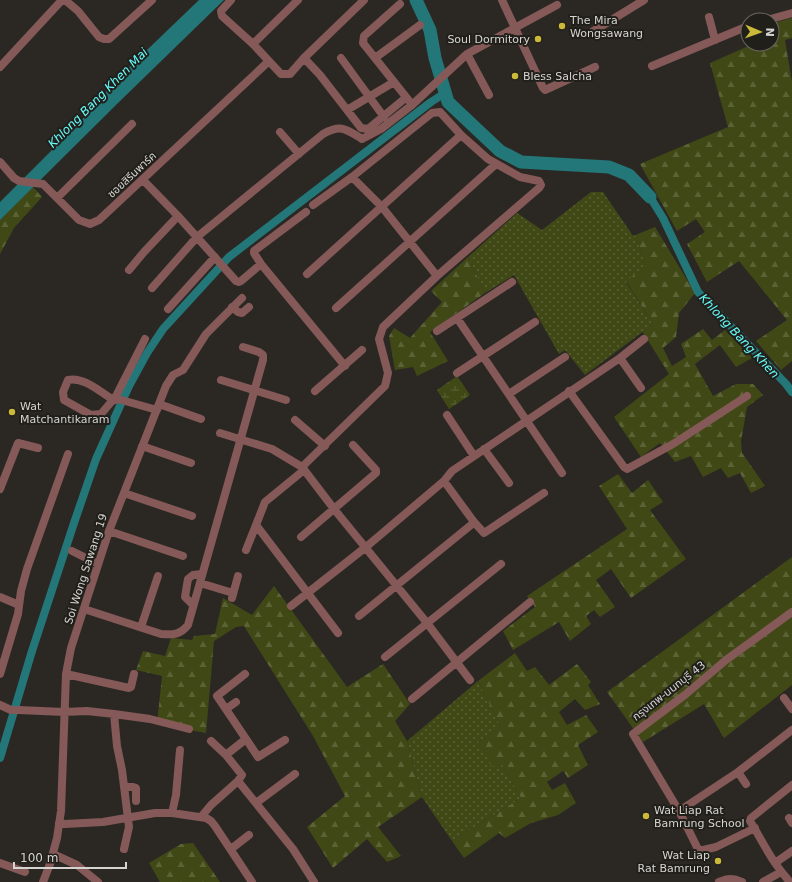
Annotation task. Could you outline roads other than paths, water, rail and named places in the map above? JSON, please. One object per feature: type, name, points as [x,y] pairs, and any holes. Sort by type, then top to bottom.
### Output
[{"type":"street","points":[[0,67],[62,0]]},
{"type":"street","points":[[65,0],[78,11],[99,37],[109,39],[152,0]]},
{"type":"street","points":[[231,0],[221,11],[222,16],[253,44],[281,74],[285,75],[290,74],[304,58],[364,0]]},
{"type":"street","points":[[253,44],[298,0]]},
{"type":"street","points":[[502,0],[545,90],[595,67]]},
{"type":"street","points":[[592,32],[644,0]]},
{"type":"street","points":[[400,4],[364,36],[363,42],[412,105]]},
{"type":"street","points":[[152,288],[197,237],[323,134],[334,128],[343,128],[353,132],[363,139],[381,129],[412,105],[467,54],[557,5]]},
{"type":"street","points":[[780,16],[792,13]]},
{"type":"street","points":[[709,17],[715,40]]},
{"type":"street","points":[[376,58],[420,25]]},
{"type":"street","points":[[652,66],[740,29]]},
{"type":"street","points":[[467,54],[489,95]]},
{"type":"street","points":[[304,58],[320,75],[363,129],[368,129],[403,100]]},
{"type":"street","points":[[341,58],[384,117]]},
{"type":"street","name":"ซอยสิรีนพาร์ค","points":[[0,162],[14,178],[19,181],[43,184],[80,220],[90,224],[99,220],[143,180],[269,61]]},
{"type":"street","points":[[347,110],[394,82]]},
{"type":"street","points":[[246,550],[265,502],[303,468],[385,386],[388,373],[378,339],[383,327],[437,276],[541,185],[539,181],[520,177],[488,159],[461,136],[440,112],[432,113],[352,177],[313,205]]},
{"type":"street","points":[[57,198],[132,124]]},
{"type":"street","points":[[280,132],[299,154]]},
{"type":"street","points":[[307,274],[461,136]]},
{"type":"street","points":[[336,308],[496,164]]},
{"type":"street","points":[[352,177],[382,206],[437,276]]},
{"type":"street","points":[[143,180],[178,216],[236,281],[239,282],[260,264]]},
{"type":"street","points":[[306,212],[254,251],[254,253],[260,264],[345,366]]},
{"type":"street","points":[[129,270],[178,216]]},
{"type":"street","points":[[168,309],[215,257]]},
{"type":"street","points":[[437,331],[512,282]]},
{"type":"street","name":"Soi Wong Sawang 19","points":[[44,882],[53,854],[61,811],[66,674],[71,648],[109,531],[166,386],[173,375],[183,370],[206,334],[242,298]]},
{"type":"street","points":[[232,307],[238,312],[242,313],[249,307]]},
{"type":"street","points":[[457,318],[562,473]]},
{"type":"street","points":[[457,373],[535,322]]},
{"type":"street","points":[[145,339],[114,400],[101,414],[91,415],[64,400],[63,392],[68,380],[74,379],[97,389],[114,400],[118,399],[158,407],[201,419]]},
{"type":"street","points":[[291,606],[366,547],[444,481],[452,471],[620,358],[644,339]]},
{"type":"street","points":[[84,609],[161,634],[174,635],[182,632],[188,625],[263,360],[263,355],[259,352],[243,347]]},
{"type":"street","points":[[315,391],[362,350]]},
{"type":"street","points":[[509,394],[565,356]]},
{"type":"street","points":[[620,358],[641,388]]},
{"type":"street","points":[[221,380],[286,400]]},
{"type":"street","points":[[569,391],[627,469],[673,444],[747,396]]},
{"type":"street","points":[[447,415],[474,456]]},
{"type":"street","points":[[295,420],[325,446]]},
{"type":"street","points":[[220,432],[272,449],[303,468],[334,509],[427,623],[470,680]]},
{"type":"street","points":[[0,489],[18,443],[38,448]]},
{"type":"street","points":[[301,537],[376,473],[376,470],[353,445]]},
{"type":"street","points":[[142,446],[191,463]]},
{"type":"street","points":[[484,450],[509,483]]},
{"type":"street","points":[[0,674],[13,632],[27,569],[68,454]]},
{"type":"street","points":[[444,481],[474,522],[484,533],[544,492]]},
{"type":"street","points":[[124,493],[192,516]]},
{"type":"street","points":[[256,525],[338,633]]},
{"type":"street","points":[[359,616],[471,525]]},
{"type":"street","points":[[109,531],[183,556]]},
{"type":"street","points":[[72,551],[98,564]]},
{"type":"street","points":[[385,657],[501,564]]},
{"type":"street","points":[[193,605],[185,597],[188,579],[193,575],[232,595],[238,576]]},
{"type":"street","points":[[140,627],[158,576]]},
{"type":"street","points":[[0,597],[19,605]]},
{"type":"street","points":[[412,699],[530,602]]},
{"type":"street","name":"กรุงเทพ-นนทบุรี 43","points":[[679,811],[633,734],[686,694],[726,660],[792,612]]},
{"type":"street","points":[[66,674],[129,688],[131,687],[134,674]]},
{"type":"street","points":[[245,674],[217,695],[258,757],[285,740]]},
{"type":"street","points":[[784,698],[792,709]]},
{"type":"street","points":[[226,709],[236,702]]},
{"type":"street","points":[[0,705],[15,710],[64,712],[87,711],[114,714],[150,719],[189,729]]},
{"type":"street","points":[[114,714],[117,746],[122,770],[129,827],[124,849]]},
{"type":"street","points":[[755,828],[716,847],[699,851],[679,811],[738,772],[792,730]]},
{"type":"street","points":[[226,755],[246,739]]},
{"type":"street","points":[[201,817],[238,781],[242,775],[226,755],[211,741]]},
{"type":"street","points":[[172,813],[176,795],[180,750]]},
{"type":"street","points":[[738,772],[746,784]]},
{"type":"street","points":[[256,803],[295,774]]},
{"type":"street","points":[[238,781],[293,848],[313,882]]},
{"type":"street","points":[[790,882],[775,863],[750,820],[792,786]]},
{"type":"street","points":[[124,787],[136,788],[136,801]]},
{"type":"street","points":[[59,824],[103,822],[155,813],[172,813],[201,817],[211,821],[252,882]]},
{"type":"street","points":[[231,849],[250,835]]},
{"type":"street","points":[[775,863],[792,851]]},
{"type":"street","points":[[53,854],[77,865],[96,881]]},
{"type":"street","points":[[0,863],[25,872]]},
{"type":"street","points":[[763,882],[781,872]]},
{"type":"street","points":[[719,882],[731,878],[742,882]]},
{"type":"water","name":"Khlong Bang Khen Mai","points":[[199,0],[224,0],[0,220],[0,202],[77,125],[122,74]]},
{"type":"waterway","name":"Khlong Bang Khen","points":[[416,0],[430,30],[435,58],[448,102],[500,151],[521,162],[609,167],[629,175],[650,197]]},
{"type":"waterway","points":[[0,758],[32,651],[96,459],[129,386],[147,353],[163,329],[229,257],[431,102],[445,93]]},
{"type":"waterway","name":"Khlong Bang Khen","points":[[650,197],[663,218],[698,292],[792,392]]},
{"type":"place","name":"The Mira Wongsawang","points":[[562,26]]},
{"type":"place","name":"Soul Dormitory","points":[[538,39]]},
{"type":"place","name":"Bless Salcha","points":[[515,76]]},
{"type":"place","name":"Wat Matchantikaram","points":[[12,412]]},
{"type":"place","name":"Wat Liap Rat Bamrung School","points":[[646,816]]},
{"type":"place","name":"Wat Liap Rat Bamrung","points":[[718,861]]}]
